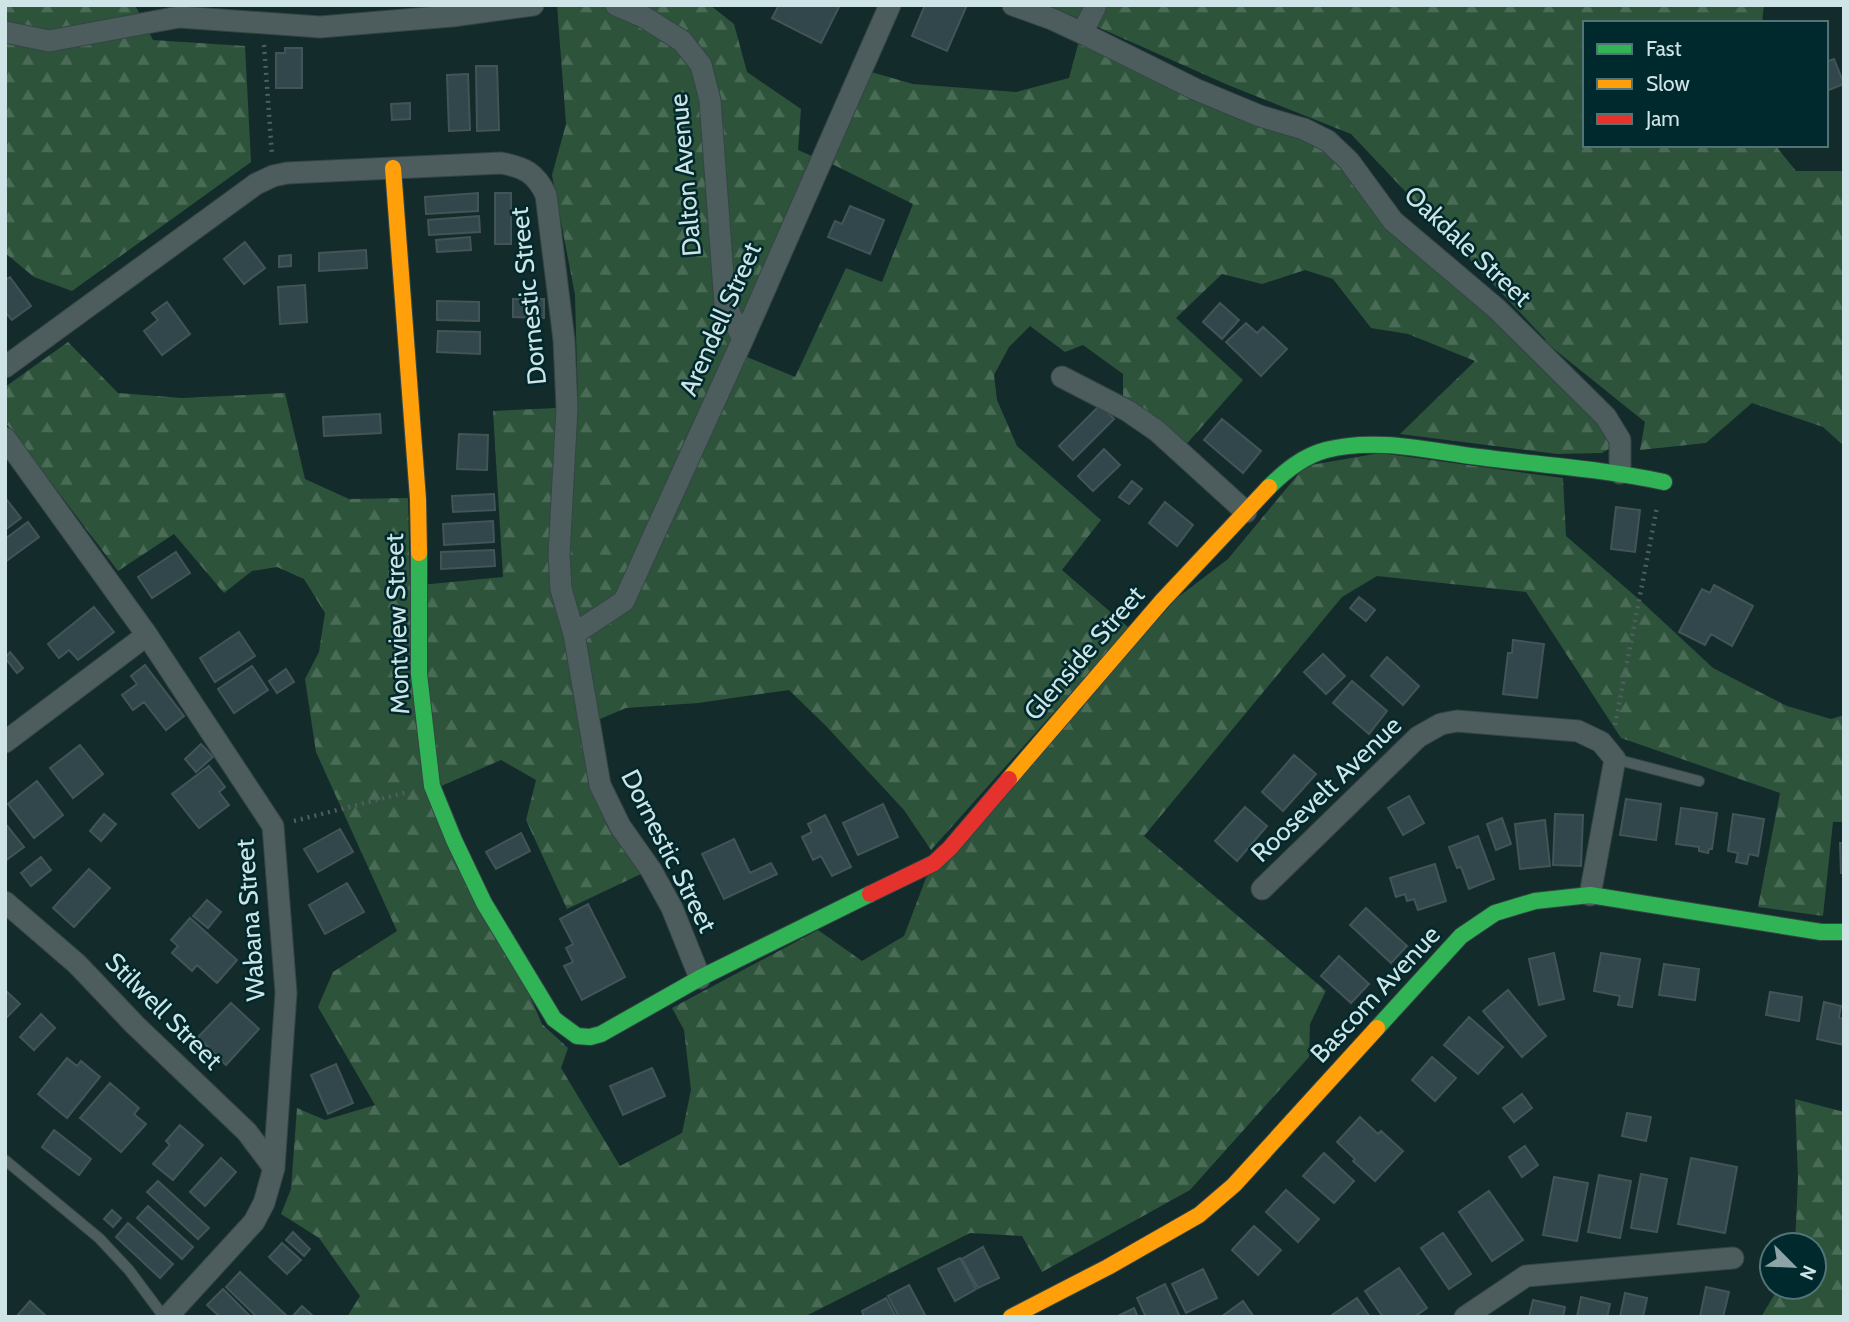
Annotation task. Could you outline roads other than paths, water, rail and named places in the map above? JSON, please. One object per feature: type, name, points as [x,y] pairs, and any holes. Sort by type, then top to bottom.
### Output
[{"type":"street","points":[[5,32],[49,41],[179,17],[320,27],[452,16],[533,5]]},
{"type":"street","name":"Dalton Avenue","points":[[616,5],[644,17],[682,41],[701,65],[710,100],[725,304],[744,339]]},
{"type":"street","name":"Arendell Street","points":[[574,634],[624,601],[744,339],[890,5]]},
{"type":"street","name":"Oakdale Street","points":[[1013,5],[1052,19],[1195,89],[1260,116],[1304,129],[1328,141],[1349,161],[1393,221],[1497,309],[1606,416],[1620,440],[1620,473]]},
{"type":"street","points":[[1082,33],[1095,8]]},
{"type":"street","name":"Dornestic Street","points":[[5,368],[256,184],[273,176],[510,164],[531,172],[540,181],[546,195],[564,340],[566,394],[559,555],[561,589],[574,634],[600,785],[620,826],[651,870],[671,908],[700,978]]},
{"type":"street","name":"Montview Street","points":[[393,168],[418,499],[419,674],[432,786],[454,841],[484,903],[545,1007],[565,1029],[577,1036]]},
{"type":"street","points":[[1062,377],[1128,411],[1157,431],[1246,512]]},
{"type":"street","name":"Wabana Street","points":[[5,438],[147,635],[273,827],[286,993],[274,1168],[264,1203],[254,1222],[166,1317]]},
{"type":"street","name":"Glenside Street","points":[[577,1036],[601,1034],[700,978],[934,863],[950,848],[1162,601],[1280,476],[1313,453],[1364,446],[1411,449],[1620,473],[1662,482]]},
{"type":"street","points":[[5,742],[147,635]]},
{"type":"street","name":"Roosevelt Avenue","points":[[1262,889],[1418,737],[1441,724],[1472,721],[1578,731],[1601,742],[1615,759]]},
{"type":"street","points":[[1590,895],[1615,759]]},
{"type":"street","name":"Bascom Avenue","points":[[1012,1317],[1199,1215],[1234,1185],[1461,936],[1495,913],[1535,901],[1590,895],[1821,932],[1844,932]]},
{"type":"street","name":"Stilwell Street","points":[[5,902],[77,964],[135,1025],[247,1132],[274,1168]]},
{"type":"street","points":[[1465,1317],[1526,1276],[1733,1258]]},
{"type":"lane","points":[[1615,759],[1699,781]]},
{"type":"lane","points":[[5,1160],[99,1238],[129,1270],[166,1317]]}]
